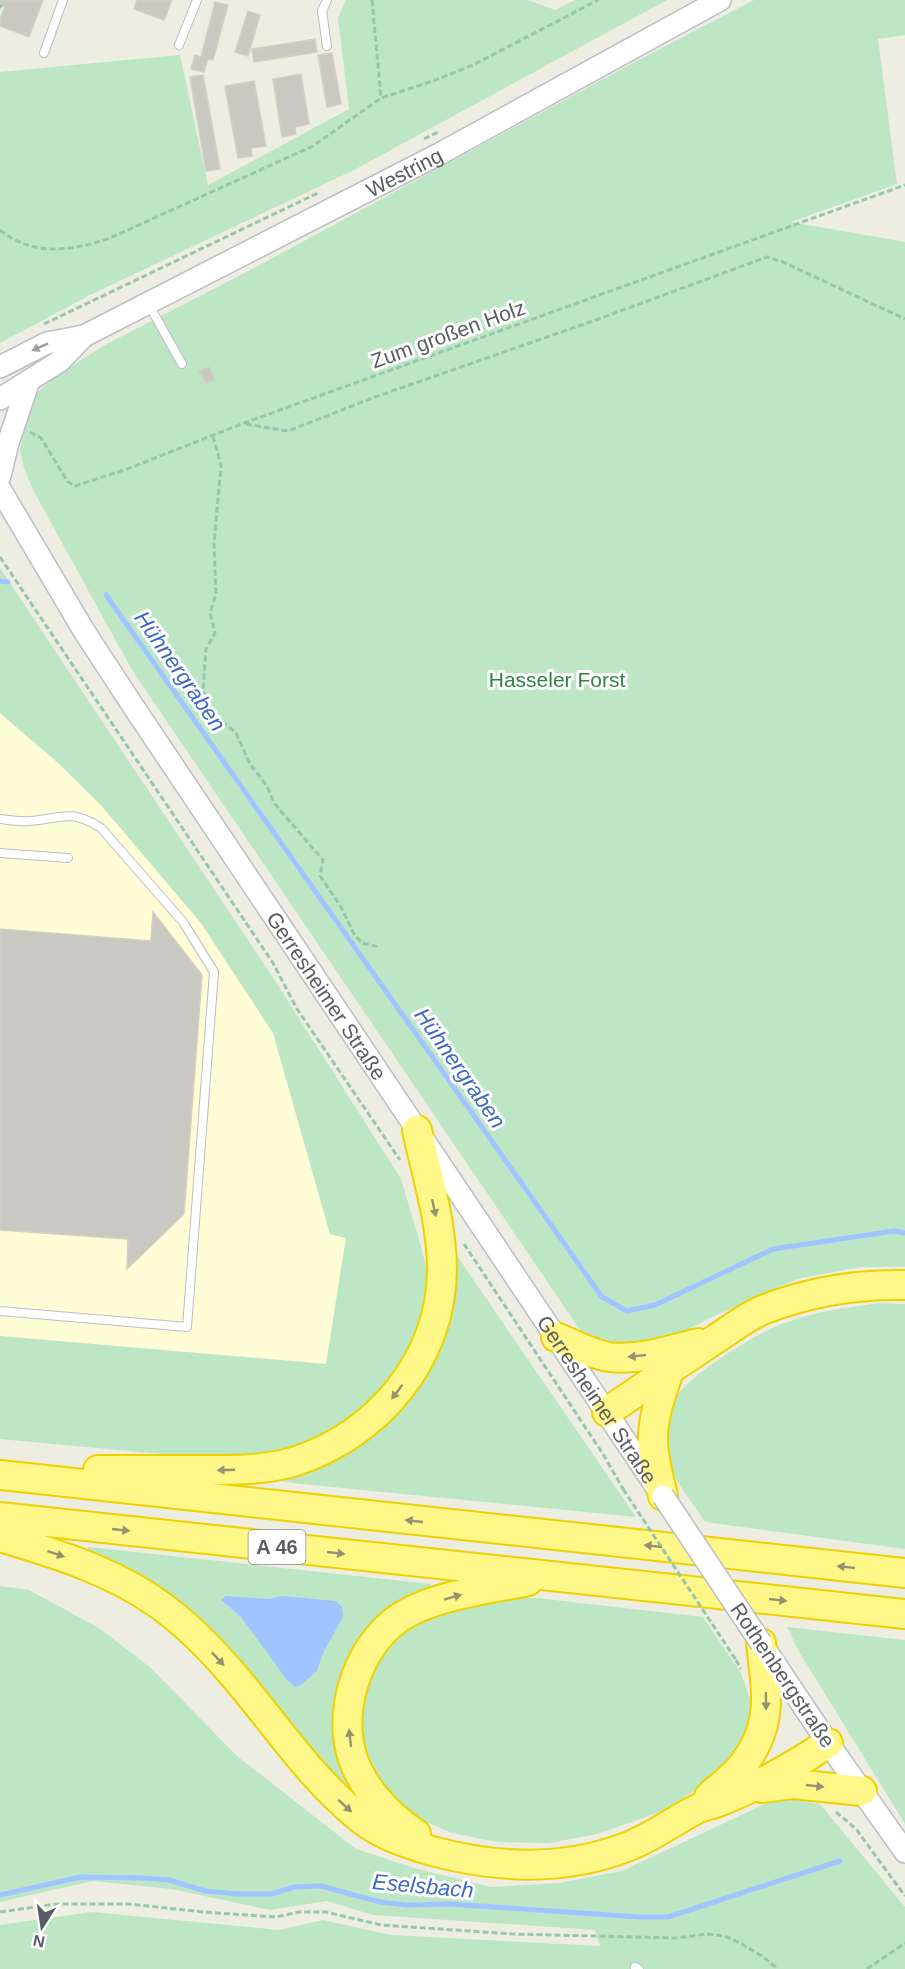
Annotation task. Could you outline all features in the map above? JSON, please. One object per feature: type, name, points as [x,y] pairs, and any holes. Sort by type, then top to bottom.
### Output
[{"type":"highway","points":[[0,1470],[258,1468],[293,1462],[346,1438],[369,1422],[392,1400],[411,1374],[425,1347],[435,1318],[440,1293],[440,1238],[417,1130]]},
{"type":"highway","points":[[607,1412],[763,1310],[806,1296],[842,1290],[905,1285]]},
{"type":"highway","points":[[556,1337],[609,1357],[626,1358],[645,1356],[714,1340]]},
{"type":"highway","points":[[663,1496],[652,1437],[654,1420],[669,1371]]},
{"type":"highway","name":"A 46","points":[[0,1475],[905,1573]]},
{"type":"highway","name":"A 46","points":[[0,1517],[905,1614]]},
{"type":"highway","points":[[0,1537],[97,1570],[157,1603],[199,1639],[234,1677],[303,1763],[363,1821],[392,1838],[452,1856],[486,1863],[524,1865],[574,1862],[625,1848],[699,1808],[719,1802],[790,1768],[828,1743]]},
{"type":"highway","points":[[452,1856],[389,1815],[368,1786],[353,1759],[349,1733],[349,1709],[354,1680],[368,1651],[383,1633],[416,1609],[457,1596],[553,1576]]},
{"type":"highway","points":[[699,1808],[713,1792],[742,1767],[761,1734],[767,1703],[761,1643]]},
{"type":"highway","points":[[737,1794],[777,1785],[793,1784],[862,1791]]},
{"type":"main road","name":"Westring","points":[[0,367],[46,343],[84,336],[441,153],[720,0]]},
{"type":"main road","name":"Westring","points":[[0,399],[60,361],[84,336]]},
{"type":"main road","points":[[0,476],[8,443],[29,381]]},
{"type":"main road","name":"Gerresheimer Straße","points":[[0,489],[84,632],[663,1496]]},
{"type":"main road","name":"Rothenbergstraße","points":[[663,1496],[828,1743],[905,1852]]},
{"type":"lane","points":[[44,53],[63,0]]},
{"type":"lane","points":[[179,45],[197,0]]},
{"type":"lane","points":[[327,0],[322,11],[327,46]]},
{"type":"lane","points":[[148,303],[182,364]]},
{"type":"lane","points":[[0,819],[28,821],[67,815],[86,818],[101,828],[183,922],[214,972],[188,1327],[0,1311]]},
{"type":"lane","points":[[0,853],[68,858]]},
{"type":"path","points":[[372,0],[381,98]]},
{"type":"path","points":[[0,230],[10,238],[34,248],[86,246],[110,238],[313,146],[381,98],[473,65],[598,0]]},
{"type":"path","points":[[414,144],[446,127]]},
{"type":"path","name":"Zum großen Holz","points":[[25,429],[41,438],[68,482],[75,486],[905,185]]},
{"type":"path","points":[[38,327],[330,188]]},
{"type":"path","points":[[244,423],[288,431],[375,397],[582,325],[767,257],[783,262],[905,319]]},
{"type":"path","points":[[213,436],[221,465],[214,544],[216,595],[210,613],[215,633],[206,649],[202,691],[214,714],[236,734],[250,764],[267,786],[274,803],[322,860],[320,876],[341,907],[354,934],[362,943],[379,946]]},
{"type":"path","points":[[0,557],[273,963],[308,1026],[402,1163]]},
{"type":"path","name":"Rothenbergstraße","points":[[440,1238],[462,1241],[736,1660]]},
{"type":"path","points":[[0,1912],[56,1904],[129,1904],[276,1917],[299,1912],[326,1912],[381,1925],[513,1934],[675,1938],[707,1934],[725,1936],[740,1943],[778,1969]]},
{"type":"path","points":[[867,1969],[905,1943]]},
{"type":"shaded area","points":[[0,713],[57,762],[100,804],[201,923],[273,1033],[330,1234],[346,1238],[326,1364],[0,1336]]},
{"type":"green space","points":[[346,0],[528,0],[555,10],[575,0],[667,0],[354,170],[90,295],[0,343],[0,72],[180,55],[208,185],[349,109],[338,18]]},
{"type":"green space","name":"Hasseler Forst","points":[[754,0],[905,0],[905,35],[878,39],[897,184],[791,222],[905,242],[905,1267],[860,1267],[797,1279],[641,1350],[592,1341],[580,1330],[132,670],[33,490],[20,450],[28,407],[39,391],[61,373],[103,346],[256,267]]},
{"type":"green space","points":[[0,568],[274,979],[401,1179],[430,1285],[417,1335],[396,1376],[369,1407],[331,1436],[279,1454],[215,1459],[0,1439],[0,1336],[326,1364],[346,1238],[330,1234],[273,1033],[201,923],[100,804],[57,762],[0,713]]},
{"type":"green space","points":[[453,1250],[636,1517],[242,1476],[389,1418]]},
{"type":"green space","points":[[880,1303],[905,1304],[905,1549],[705,1522],[678,1481],[667,1454],[666,1425],[676,1397],[712,1364],[746,1342],[777,1326],[824,1312]]},
{"type":"green space","points":[[88,1547],[431,1584],[431,1593],[350,1671],[369,1816],[251,1687],[86,1556]]},
{"type":"green space","points":[[0,1586],[29,1590],[99,1628],[151,1668],[237,1756],[356,1849],[414,1868],[491,1887],[559,1883],[622,1871],[780,1797],[820,1804],[905,1907],[905,1969],[0,1969],[0,1925],[92,1912],[279,1930],[323,1920],[391,1935],[600,1946],[595,1930],[373,1915],[327,1901],[270,1910],[171,1889],[93,1881],[0,1902]]},
{"type":"green space","points":[[498,1597],[537,1598],[703,1617],[741,1673],[751,1701],[752,1722],[735,1759],[700,1787],[660,1812],[597,1834],[549,1843],[498,1842],[452,1833],[417,1818],[393,1802],[373,1774],[362,1744],[360,1708],[368,1673],[402,1630],[427,1615]]},
{"type":"green space","points":[[787,1627],[905,1640],[905,1824],[798,1650]]},
{"type":"water","points":[[226,1596],[270,1599],[282,1596],[336,1601],[342,1607],[343,1617],[323,1653],[317,1671],[295,1687],[287,1680],[241,1617],[221,1600]]},
{"type":"building","points":[[0,0],[43,0],[29,37],[0,26],[0,18],[5,7],[0,5]]},
{"type":"building","points":[[137,0],[172,0],[164,20],[134,9]]},
{"type":"building","points":[[215,2],[228,5],[213,60],[208,59],[204,72],[191,69],[195,55],[201,57]]},
{"type":"building","points":[[248,11],[260,15],[248,56],[235,52]]},
{"type":"building","points":[[315,39],[317,52],[254,62],[252,49]]},
{"type":"building","points":[[332,53],[341,104],[327,107],[318,55]]},
{"type":"building","points":[[301,74],[309,124],[295,127],[296,134],[282,137],[273,79]]},
{"type":"building","points":[[203,75],[220,169],[206,171],[190,77]]},
{"type":"building","points":[[254,81],[266,146],[251,148],[252,156],[238,158],[225,86]]},
{"type":"building","points":[[209,367],[215,379],[206,383],[199,371]]},
{"type":"building","points":[[153,912],[202,975],[184,1214],[127,1269],[128,1239],[0,1230],[0,929],[151,941]]},
{"type":"waterway","name":"Hühnergraben","points":[[0,581],[8,582]]},
{"type":"waterway","name":"Hühnergraben","points":[[106,595],[602,1297],[627,1311],[655,1305],[773,1249],[894,1231],[905,1233]]},
{"type":"waterway","name":"Eselsbach","points":[[0,1895],[81,1877],[143,1878],[169,1880],[205,1891],[237,1894],[272,1894],[294,1887],[321,1886],[380,1902],[407,1905],[450,1904],[668,1917],[840,1861]]}]
